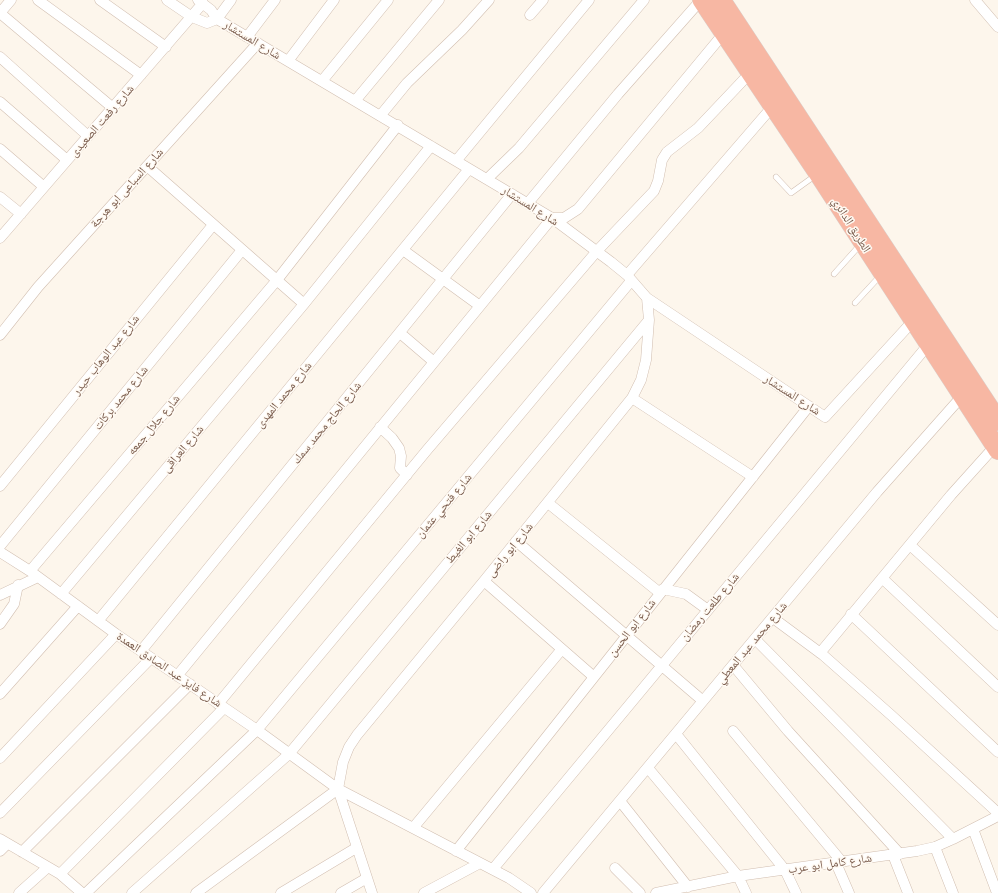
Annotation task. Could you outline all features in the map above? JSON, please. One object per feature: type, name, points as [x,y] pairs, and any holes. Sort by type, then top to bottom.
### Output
[{"type":"highway","name":"الطريق الدائري","points":[[702,0],[773,106],[824,169],[862,243],[997,448]]},
{"type":"highway","name":"الطريق الدائري","points":[[721,0],[824,169],[998,421]]},
{"type":"street","points":[[11,0],[0,13],[113,108]]},
{"type":"street","points":[[38,0],[141,76]]},
{"type":"street","points":[[100,0],[166,46]]},
{"type":"street","points":[[167,0],[192,17],[207,23],[217,19],[231,0]]},
{"type":"street","points":[[247,37],[276,0]]},
{"type":"street","points":[[288,61],[334,0]]},
{"type":"street","points":[[322,81],[388,0]]},
{"type":"street","points":[[355,101],[439,0]]},
{"type":"street","points":[[380,116],[407,83],[462,30],[489,0]]},
{"type":"street","points":[[530,15],[543,0]]},
{"type":"street","points":[[456,161],[589,0]]},
{"type":"street","points":[[487,179],[519,148],[644,0]]},
{"type":"street","points":[[528,203],[618,94],[702,0]]},
{"type":"street","points":[[975,0],[998,27]]},
{"type":"street","points":[[200,1],[211,10],[217,19]]},
{"type":"street","name":"شارع رفعت الصعيدى","points":[[0,238],[192,17],[200,1]]},
{"type":"street","name":"شارع المستشار","points":[[217,19],[380,116],[398,125],[552,218],[629,278],[647,298],[825,417],[913,321]]},
{"type":"street","points":[[177,676],[552,218],[564,218],[578,209],[724,33]]},
{"type":"street","name":"شارع السباعى ابو هرجة","points":[[0,335],[38,287],[258,43]]},
{"type":"street","points":[[0,57],[88,136]]},
{"type":"street","points":[[60,874],[221,706],[407,475],[597,252],[654,191],[658,181],[662,160],[668,152],[704,122],[751,72]]},
{"type":"street","points":[[0,102],[67,160]]},
{"type":"street","name":"شارع فتحي عثمان","points":[[86,893],[257,730],[629,278],[773,106]]},
{"type":"street","name":"شارع جلال جمعه","points":[[34,574],[277,280],[398,125]]},
{"type":"street","name":"شارع العراقى","points":[[61,594],[304,304],[431,146]]},
{"type":"street","points":[[0,149],[44,187]]},
{"type":"street","points":[[147,166],[304,304]]},
{"type":"street","name":"شارع محمد المهدى","points":[[98,621],[470,169]]},
{"type":"street","name":"شارع الحاج محمد سمك","points":[[141,651],[444,280],[512,194]]},
{"type":"street","points":[[0,197],[21,214]]},
{"type":"street","name":"شارع عبد الوهاب حيدر","points":[[0,486],[213,225]]},
{"type":"street","name":"شارع محمد بركات","points":[[0,546],[242,250]]},
{"type":"street","points":[[404,250],[480,306]]},
{"type":"street","name":"شارع ابو راضى","points":[[338,789],[343,762],[357,735],[548,503],[632,398],[644,370],[649,320],[647,298]]},
{"type":"street","name":"شارع ابو الغيط","points":[[132,893],[289,754],[649,320]]},
{"type":"street","points":[[400,333],[434,362]]},
{"type":"street","name":"شارع طلعت رمضان","points":[[493,869],[928,345]]},
{"type":"street","name":"شارع محمد عبد المعطي","points":[[543,893],[877,492],[962,395]]},
{"type":"street","points":[[632,398],[753,477]]},
{"type":"street","name":"شارع ابو الحسن","points":[[456,851],[809,406]]},
{"type":"street","points":[[380,428],[392,438],[399,448],[401,456],[400,468],[407,475]]},
{"type":"street","points":[[820,653],[951,495],[997,448]]},
{"type":"street","points":[[548,503],[662,591],[686,594],[708,610]]},
{"type":"street","points":[[516,542],[703,701]]},
{"type":"street","points":[[910,545],[998,625]]},
{"type":"street","name":"شارع فايز عبد الصادق العمدة","points":[[0,552],[34,574],[116,634],[257,730],[338,789],[493,869],[531,893]]},
{"type":"street","points":[[0,595],[18,586],[34,574]]},
{"type":"street","points":[[882,578],[998,687]]},
{"type":"street","points":[[484,581],[594,677]]},
{"type":"street","points":[[0,624],[14,604],[18,586]]},
{"type":"street","points":[[0,694],[78,606]]},
{"type":"street","points":[[851,614],[998,752]]},
{"type":"street","points":[[773,618],[820,653],[891,715],[998,813]]},
{"type":"street","points":[[0,758],[116,634]]},
{"type":"street","points":[[755,638],[953,839]]},
{"type":"street","points":[[413,828],[562,649]]},
{"type":"street","points":[[0,813],[151,658]]},
{"type":"street","points":[[733,665],[788,731],[897,854],[908,893]]},
{"type":"street","points":[[22,852],[190,684]]},
{"type":"street","points":[[734,731],[839,862],[850,893]]},
{"type":"street","points":[[676,734],[785,870],[796,893]]},
{"type":"street","points":[[648,768],[738,876],[746,893]]},
{"type":"street","points":[[196,893],[338,789],[356,848],[372,893]]},
{"type":"street","points":[[620,801],[696,888]]},
{"type":"street","name":"شارع كامل ابو عرب","points":[[656,893],[696,888],[738,876],[897,854],[935,846],[953,839],[998,816]]},
{"type":"street","points":[[973,829],[997,893]]},
{"type":"street","points":[[2,844],[22,852],[60,874],[82,893]]},
{"type":"street","points":[[935,846],[953,893]]},
{"type":"street","points":[[281,893],[356,848]]},
{"type":"street","points":[[424,893],[480,863]]},
{"type":"street","points":[[19,893],[48,867]]},
{"type":"street","points":[[616,868],[640,893]]},
{"type":"street","points":[[341,893],[367,878]]},
{"type":"lane","points":[[776,177],[791,193],[824,169]]},
{"type":"lane","points":[[834,274],[862,243]]},
{"type":"lane","points":[[855,303],[882,273]]}]
